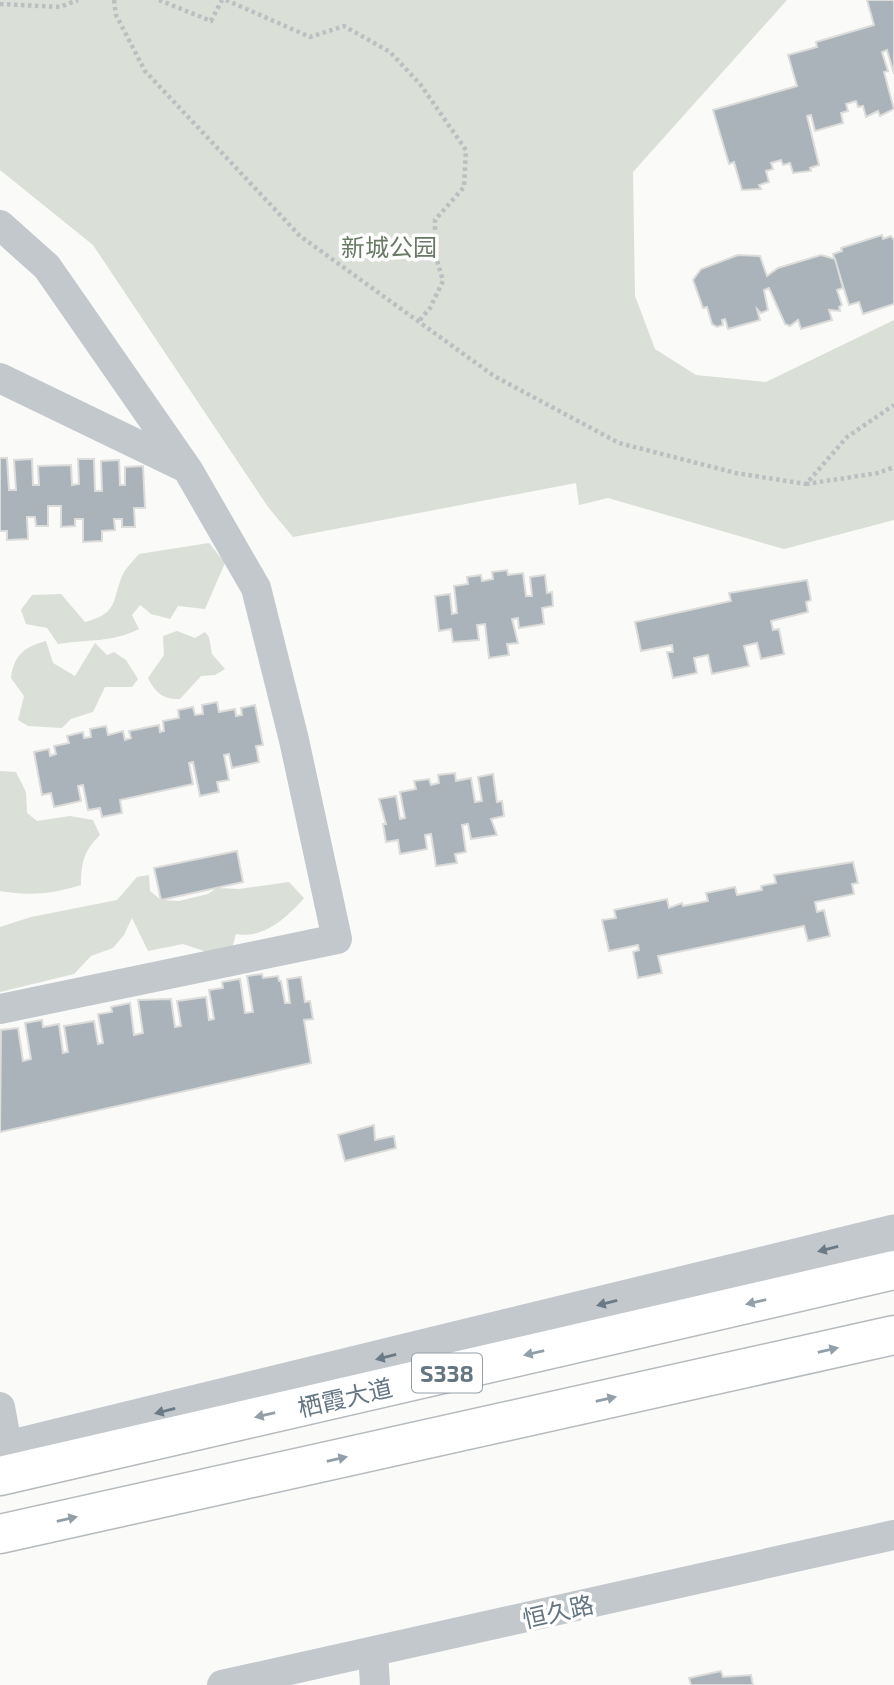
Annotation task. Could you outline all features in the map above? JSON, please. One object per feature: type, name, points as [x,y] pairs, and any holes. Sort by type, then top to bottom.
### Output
[{"type":"main road","name":"栖霞大道","points":[[3,1459],[894,1270]]},
{"type":"main road","name":"S338","points":[[0,1534],[894,1335]]},
{"type":"street","points":[[0,225],[47,267],[188,470],[256,588],[294,740],[337,939],[0,1009]]},
{"type":"street","points":[[0,378],[142,444],[188,470]]},
{"type":"street","points":[[0,1407],[3,1459],[894,1233]]},
{"type":"street","name":"恒久路","points":[[222,1685],[894,1535]]},
{"type":"street","points":[[373,1653],[375,1685]]},
{"type":"path","points":[[0,4],[60,7],[78,0]]},
{"type":"path","points":[[114,0],[116,15],[145,71],[291,227],[494,376],[619,443],[736,473],[806,484],[894,467]]},
{"type":"path","points":[[159,0],[211,21],[224,0],[310,37],[344,26],[390,52],[420,84],[466,150],[464,187],[435,220],[435,253],[443,281],[419,321]]},
{"type":"path","points":[[806,484],[847,437],[894,405]]},
{"type":"green space","name":"新城公园","points":[[0,0],[787,0],[633,172],[635,296],[655,349],[696,375],[766,382],[894,320],[894,520],[784,549],[608,498],[579,505],[576,483],[293,537],[268,507],[93,245],[0,170]]},
{"type":"green space","points":[[209,543],[225,563],[205,609],[178,606],[170,619],[151,614],[140,605],[132,615],[139,629],[109,639],[58,644],[47,628],[26,624],[21,610],[32,595],[61,594],[85,622],[110,609],[124,572],[139,554]]},
{"type":"green space","points":[[177,631],[195,638],[205,632],[209,637],[212,654],[225,669],[215,675],[201,676],[180,699],[160,694],[148,678],[164,655],[163,636]]},
{"type":"green space","points":[[46,641],[53,663],[75,676],[95,643],[107,655],[114,652],[126,660],[138,679],[132,687],[105,687],[93,712],[71,719],[62,728],[28,726],[18,720],[24,696],[11,678],[12,670],[21,653]]},
{"type":"green space","points":[[0,771],[16,772],[26,792],[27,813],[37,821],[70,816],[93,820],[100,835],[84,857],[81,885],[41,893],[0,891]]},
{"type":"green space","points":[[149,875],[150,891],[161,900],[179,901],[208,894],[217,888],[239,889],[289,882],[304,898],[274,925],[256,933],[236,934],[232,948],[213,954],[183,944],[148,951],[132,918],[124,935],[113,948],[91,956],[74,974],[0,992],[0,927],[31,917],[117,900],[137,877]]},
{"type":"building","points":[[867,0],[894,0],[894,74],[887,50],[882,52],[888,71],[884,72],[894,109],[880,116],[878,111],[866,117],[863,106],[858,107],[856,101],[846,104],[848,111],[841,113],[843,123],[815,131],[811,115],[807,116],[819,165],[810,168],[811,171],[793,173],[790,163],[783,165],[781,160],[771,163],[773,169],[766,171],[769,182],[759,185],[761,189],[742,190],[734,162],[729,164],[713,110],[797,86],[788,55],[817,47],[816,42],[874,25]]},
{"type":"building","points":[[882,235],[883,239],[891,236],[894,240],[894,304],[863,314],[859,302],[849,305],[833,254],[842,251],[841,248]]},
{"type":"building","points":[[738,255],[760,256],[767,276],[778,268],[821,255],[835,259],[843,288],[837,290],[842,305],[839,307],[840,311],[829,310],[832,320],[801,329],[798,320],[790,326],[785,324],[769,288],[764,290],[768,310],[761,313],[757,309],[760,320],[728,329],[725,319],[722,320],[723,325],[717,327],[712,324],[707,307],[703,308],[693,280],[701,269]]},
{"type":"building","points":[[0,458],[7,458],[9,490],[16,490],[14,460],[32,459],[33,485],[39,485],[38,466],[71,465],[72,485],[79,484],[78,459],[94,459],[95,491],[102,491],[101,461],[119,460],[120,485],[125,485],[125,467],[143,466],[145,508],[134,508],[135,527],[122,527],[122,519],[114,519],[115,530],[102,531],[102,541],[83,542],[83,519],[75,519],[75,526],[61,527],[61,506],[48,506],[48,526],[36,526],[35,517],[27,517],[28,539],[7,540],[7,531],[0,531]]},
{"type":"building","points":[[507,570],[508,575],[523,573],[526,596],[532,596],[530,577],[545,575],[547,593],[552,592],[553,606],[542,608],[544,624],[519,628],[518,618],[512,619],[518,643],[507,644],[509,655],[489,658],[485,624],[477,625],[479,640],[453,642],[451,629],[439,631],[435,596],[450,594],[452,614],[457,613],[454,586],[468,584],[467,577],[481,575],[482,581],[493,579],[492,572]]},
{"type":"building","points":[[807,580],[811,600],[806,602],[808,612],[771,621],[773,630],[779,629],[784,654],[761,659],[757,643],[744,646],[749,666],[712,674],[708,655],[694,658],[697,673],[673,678],[667,652],[673,652],[672,645],[641,651],[635,622],[731,601],[729,593]]},
{"type":"building","points":[[217,702],[219,712],[235,709],[236,716],[242,715],[241,708],[255,705],[263,745],[256,746],[259,762],[232,768],[229,754],[224,755],[229,780],[217,782],[219,792],[200,796],[193,762],[189,763],[193,784],[120,800],[122,813],[102,817],[100,808],[88,810],[83,785],[78,786],[81,801],[54,807],[51,793],[42,795],[34,752],[49,749],[50,756],[56,754],[54,746],[69,743],[67,736],[83,732],[84,738],[91,737],[90,729],[106,726],[108,735],[123,731],[125,740],[131,738],[129,731],[159,725],[160,732],[164,731],[163,721],[179,718],[178,710],[193,707],[195,715],[203,714],[202,705]]},
{"type":"building","points":[[455,773],[456,781],[471,778],[475,802],[482,801],[478,777],[493,774],[497,802],[502,801],[504,816],[491,819],[497,835],[471,839],[468,824],[462,825],[466,852],[455,854],[457,863],[436,866],[431,834],[425,835],[427,849],[400,854],[398,840],[386,842],[383,824],[386,824],[379,799],[396,796],[400,819],[405,818],[400,792],[416,789],[414,781],[429,779],[431,785],[439,783],[438,775]]},
{"type":"building","points":[[237,851],[243,882],[161,900],[154,868]]},
{"type":"building","points":[[853,862],[858,883],[852,884],[854,894],[815,902],[817,912],[824,910],[830,936],[808,941],[804,926],[658,956],[662,973],[638,978],[633,952],[639,950],[638,945],[609,951],[602,920],[616,918],[614,910],[667,899],[669,908],[682,903],[683,906],[708,901],[706,893],[735,887],[737,895],[762,890],[761,886],[776,883],[774,875]]},
{"type":"building","points":[[262,974],[263,978],[278,976],[285,1003],[290,1003],[287,979],[301,977],[305,1002],[310,1001],[313,1019],[304,1020],[311,1063],[0,1132],[1,1030],[18,1028],[23,1061],[31,1059],[25,1023],[42,1020],[43,1027],[59,1024],[63,1053],[68,1052],[64,1026],[94,1021],[98,1044],[103,1043],[98,1014],[112,1012],[111,1007],[130,1003],[134,1035],[143,1033],[138,1000],[171,999],[175,1027],[181,1026],[177,1001],[206,997],[209,1020],[214,1019],[209,990],[223,988],[222,982],[240,979],[245,1013],[253,1012],[247,976]]},
{"type":"building","points":[[374,1125],[375,1140],[394,1136],[396,1148],[345,1161],[338,1135]]},
{"type":"building","points":[[721,1671],[723,1677],[751,1675],[753,1685],[691,1685],[689,1678]]}]
